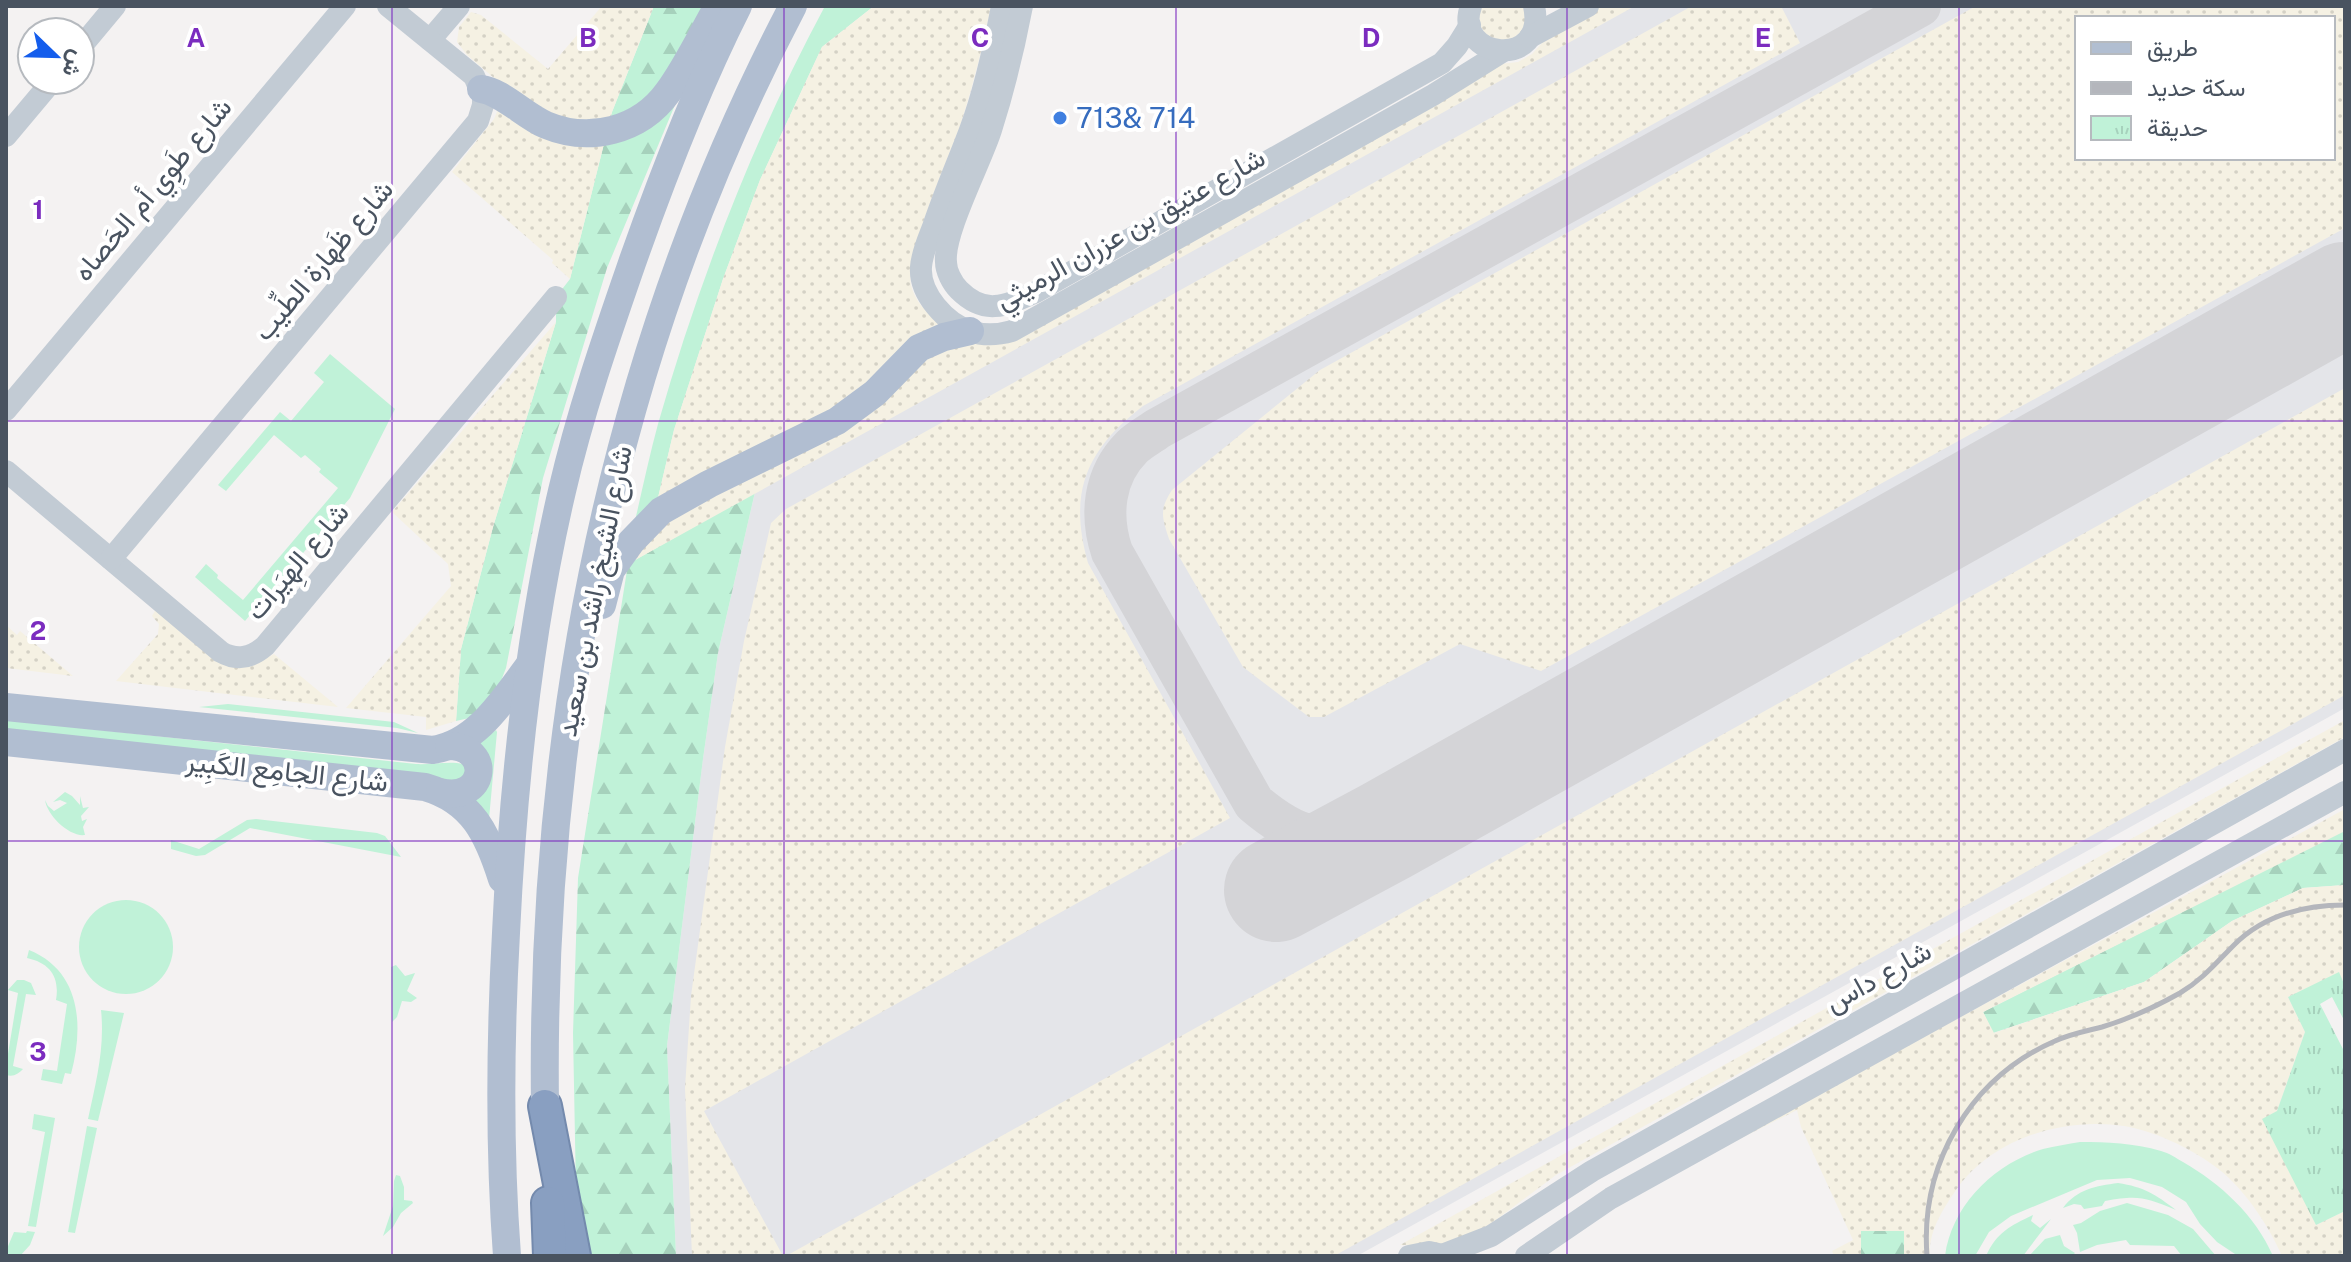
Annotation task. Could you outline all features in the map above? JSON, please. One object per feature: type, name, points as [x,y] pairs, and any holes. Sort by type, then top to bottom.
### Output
[{"type":"highway","name":"شارع الشيخ راشد بن سعيد","points":[[545,1106],[550,1256]]},
{"type":"highway","points":[[545,1106],[574,1256]]},
{"type":"main road","points":[[489,100],[562,131],[602,133],[621,128],[655,107],[668,92],[718,6]]},
{"type":"main road","name":"شارع الشيخ راشد بن سعيد","points":[[507,1256],[500,1110],[507,895],[530,665],[544,580],[562,491],[592,379],[664,173],[738,6]]},
{"type":"main road","name":"شارع الشيخ راشد بن سعيد","points":[[545,1106],[549,890],[563,749],[587,594],[618,460],[670,289],[760,68],[793,6]]},
{"type":"main road","points":[[563,749],[611,570],[631,542],[661,511],[837,421],[875,393],[919,348],[944,337],[970,331]]},
{"type":"main road","points":[[449,746],[485,721],[530,665]]},
{"type":"main road","name":"شارع الجامِع الكَبِير","points":[[6,707],[424,750],[449,746]]},
{"type":"main road","name":"شارع الجامِع الكَبِير","points":[[6,742],[416,785],[440,792],[467,810],[485,833],[507,895]]},
{"type":"main road","points":[[440,792],[450,795],[463,793],[473,786],[478,774],[477,761],[469,751],[449,746]]},
{"type":"street","points":[[96,29],[115,6]]},
{"type":"street","name":"شارع طَوِي أم الحَصاه","points":[[6,410],[345,6]]},
{"type":"street","points":[[388,6],[474,76],[489,100]]},
{"type":"street","points":[[430,40],[459,6]]},
{"type":"street","name":"شارع عتيق بن عزران الرميثي","points":[[1002,6],[995,46],[971,126],[924,252],[921,268],[922,283],[931,300],[959,326],[986,335],[1012,331],[1588,6]]},
{"type":"street","name":"شارع عتيق بن عزران الرميثي","points":[[1022,6],[1013,52],[990,133],[953,229],[946,263],[953,284],[967,299],[982,306],[997,306],[1036,292],[1442,63],[1457,46],[1470,18]]},
{"type":"street","points":[[1451,6],[1470,18],[1477,40],[1502,52]]},
{"type":"street","points":[[1530,37],[1535,28],[1534,6]]},
{"type":"street","points":[[6,136],[40,96]]},
{"type":"street","name":"شارع ظَهارة الطِّيب","points":[[111,559],[474,127],[489,100]]},
{"type":"street","name":"شارع الهِيَرات","points":[[6,471],[221,652],[239,658],[258,653],[556,297]]},
{"type":"street","name":"شارع داس","points":[[1409,1256],[1429,1252],[1444,1256],[1491,1236],[1592,1171],[2345,750]]},
{"type":"street","points":[[1526,1256],[1611,1198],[2345,792]]},
{"type":"shaded area","points":[[1631,6],[2345,6],[2345,708],[1357,1256],[676,1256],[667,1046],[718,653],[755,492]]},
{"type":"green space","points":[[654,6],[719,6],[607,268],[543,478],[506,668],[494,699],[478,716],[456,721],[461,649],[493,527],[556,322],[556,297],[570,279],[612,112]]},
{"type":"green space","points":[[825,6],[874,6],[822,47],[760,180],[723,279],[674,430],[657,502],[634,525],[658,424],[710,263],[752,158]]},
{"type":"green space","points":[[330,354],[395,409],[350,498],[245,621],[195,577],[206,564],[243,600],[338,488],[305,455],[301,458],[274,435],[226,491],[218,485],[280,412],[291,421],[324,382],[314,373]]},
{"type":"green space","points":[[755,492],[718,653],[667,1046],[676,1256],[587,1256],[576,1191],[573,1033],[578,878],[628,564]]},
{"type":"green space","points":[[228,704],[394,722],[418,733],[397,728],[199,707]]},
{"type":"green space","points":[[6,720],[416,764],[461,764],[466,765],[466,782],[6,730]]},
{"type":"green space","points":[[496,730],[489,819],[472,801],[475,746]]},
{"type":"green space","points":[[65,792],[80,805],[80,796],[83,808],[89,807],[81,816],[82,821],[87,819],[83,827],[85,835],[66,829],[47,806],[45,800],[54,811],[67,803],[60,800],[53,802]]},
{"type":"green space","points":[[247,820],[377,833],[385,836],[401,857],[250,828],[205,855],[196,856],[171,849],[171,840],[199,849]]},
{"type":"green space","points":[[2345,830],[2345,885],[2303,888],[2232,921],[2144,982],[1993,1033],[1983,1012]]},
{"type":"green space","points":[[126,900],[144,903],[160,913],[170,929],[173,947],[170,965],[160,981],[144,991],[126,994],[108,991],[92,981],[82,965],[79,947],[82,929],[92,913],[108,903]]},
{"type":"green space","points":[[29,950],[59,971],[69,986],[74,1002],[77,1019],[75,1056],[71,1074],[65,1073],[62,1084],[41,1080],[43,1069],[57,1071],[67,1004],[56,1000],[52,972],[42,963],[27,958]]},
{"type":"green space","points":[[396,965],[405,976],[415,973],[407,991],[417,998],[411,1002],[402,1001],[392,1022],[391,967]]},
{"type":"green space","points":[[2339,972],[2345,986],[2345,1022],[2332,997],[2320,1004],[2345,1053],[2345,1211],[2316,1225],[2262,1119],[2277,1111],[2305,1032],[2288,997]]},
{"type":"green space","points":[[17,980],[31,983],[36,995],[26,994],[13,1066],[23,1069],[9,1076],[6,1075],[6,1066],[18,993],[8,990]]},
{"type":"green space","points":[[101,1010],[124,1013],[98,1121],[88,1119],[101,1051]]},
{"type":"green space","points":[[34,1114],[55,1118],[36,1227],[28,1226],[45,1132],[32,1129]]},
{"type":"green space","points":[[87,1126],[97,1128],[75,1233],[68,1232]]},
{"type":"green space","points":[[2080,1142],[2141,1146],[2175,1157],[2211,1180],[2236,1202],[2257,1227],[2273,1256],[2238,1256],[2217,1242],[2200,1224],[2186,1202],[2162,1187],[2130,1178],[2097,1180],[2011,1216],[1989,1232],[1975,1256],[1945,1256],[1956,1220],[1978,1189],[1992,1176],[2043,1149]]},
{"type":"green space","points":[[396,1175],[400,1176],[404,1187],[404,1200],[413,1203],[383,1236],[393,1206]]},
{"type":"green space","points":[[2118,1183],[2149,1192],[2176,1210],[2134,1198],[2105,1201],[2102,1206],[2084,1209],[2074,1204],[2063,1208],[2081,1193]]},
{"type":"green space","points":[[2127,1203],[2168,1215],[2193,1229],[2216,1256],[2182,1256],[2174,1246],[2130,1245],[2126,1240],[2097,1245],[2080,1252],[2073,1225],[2100,1211]]},
{"type":"green space","points":[[2033,1215],[2031,1221],[2040,1228],[2051,1219],[2023,1256],[1986,1256],[2005,1231]]},
{"type":"green space","points":[[1860,1231],[1904,1231],[1904,1256],[1860,1256]]},
{"type":"green space","points":[[14,1232],[35,1232],[30,1245],[20,1256],[6,1256]]},
{"type":"green space","points":[[2060,1235],[2064,1246],[2075,1253],[2072,1256],[2029,1256],[2045,1239]]},
{"type":"sand","points":[[602,6],[654,6],[612,112],[570,279],[552,263],[553,260],[452,172],[494,119],[499,107],[494,78],[457,42],[459,27],[471,12],[481,15],[548,69]]},
{"type":"sand","points":[[874,6],[991,6],[966,106],[921,229],[911,271],[911,285],[916,298],[945,327],[834,412],[657,502],[674,430],[723,279],[760,180],[822,47]]},
{"type":"sand","points":[[1478,6],[1527,6],[1527,27],[1507,44],[1482,36]]},
{"type":"sand","points":[[1594,6],[1635,6],[628,564],[664,517],[920,353],[965,339],[983,344],[1491,65],[1518,62],[1532,54],[1547,32]]},
{"type":"sand","points":[[1692,6],[1781,6],[1800,43],[1143,406],[1108,439],[1095,456],[1082,494],[1082,538],[1088,563],[1230,818],[704,1111],[783,1256],[692,1256],[685,1088],[691,996],[725,747],[744,641],[771,523],[786,509]]},
{"type":"sand","points":[[1976,6],[2345,6],[2345,228],[1541,671],[1460,644],[1324,717],[1309,717],[1243,667],[1169,539],[1163,508],[1172,490],[1320,370]]},
{"type":"sand","points":[[556,322],[493,527],[461,649],[456,721],[426,730],[426,717],[346,708],[451,586],[448,564],[392,512]]},
{"type":"sand","points":[[2345,388],[2345,695],[1334,1256],[786,1256]]},
{"type":"sand","points":[[157,607],[251,666],[274,654],[338,707],[116,681],[158,634],[159,624],[152,616]]},
{"type":"sand","points":[[6,625],[17,635],[20,631],[73,676],[6,668]]},
{"type":"sand","points":[[2345,720],[2345,737],[1556,1175],[1489,1225],[1444,1246],[1400,1245]]},
{"type":"sand","points":[[2345,809],[2345,831],[1983,1012],[1994,1033],[2144,982],[2232,921],[2303,888],[2345,885],[2345,985],[2339,973],[2288,997],[2305,1032],[2277,1111],[2316,1225],[2345,1211],[2345,1256],[2282,1256],[2253,1206],[2224,1173],[2182,1146],[2146,1131],[2124,1126],[2101,1124],[2054,1129],[2031,1135],[1989,1157],[1971,1172],[1946,1205],[1934,1230],[1930,1256],[1904,1256],[1904,1231],[1861,1231],[1861,1256],[1834,1256],[1832,1251],[1853,1240],[1801,1127],[1797,1110],[1659,1180]]},
{"type":"taxiway","points":[[1386,831],[1316,836],[1287,827],[1254,803],[1112,552],[1105,511],[1110,483],[1122,458],[1135,444],[1157,429],[1920,6]]},
{"type":"runway","points":[[1276,890],[2345,294]]},
{"type":"railway","points":[[1927,1256],[1927,1222],[1932,1189],[1942,1157],[1956,1128],[1975,1101],[1998,1077],[2025,1057],[2055,1041],[2122,1020],[2180,993],[2202,977],[2246,935],[2271,919],[2315,907],[2345,905]]},
{"type":"place","name":"713& 714","points":[[1060,118]]}]
